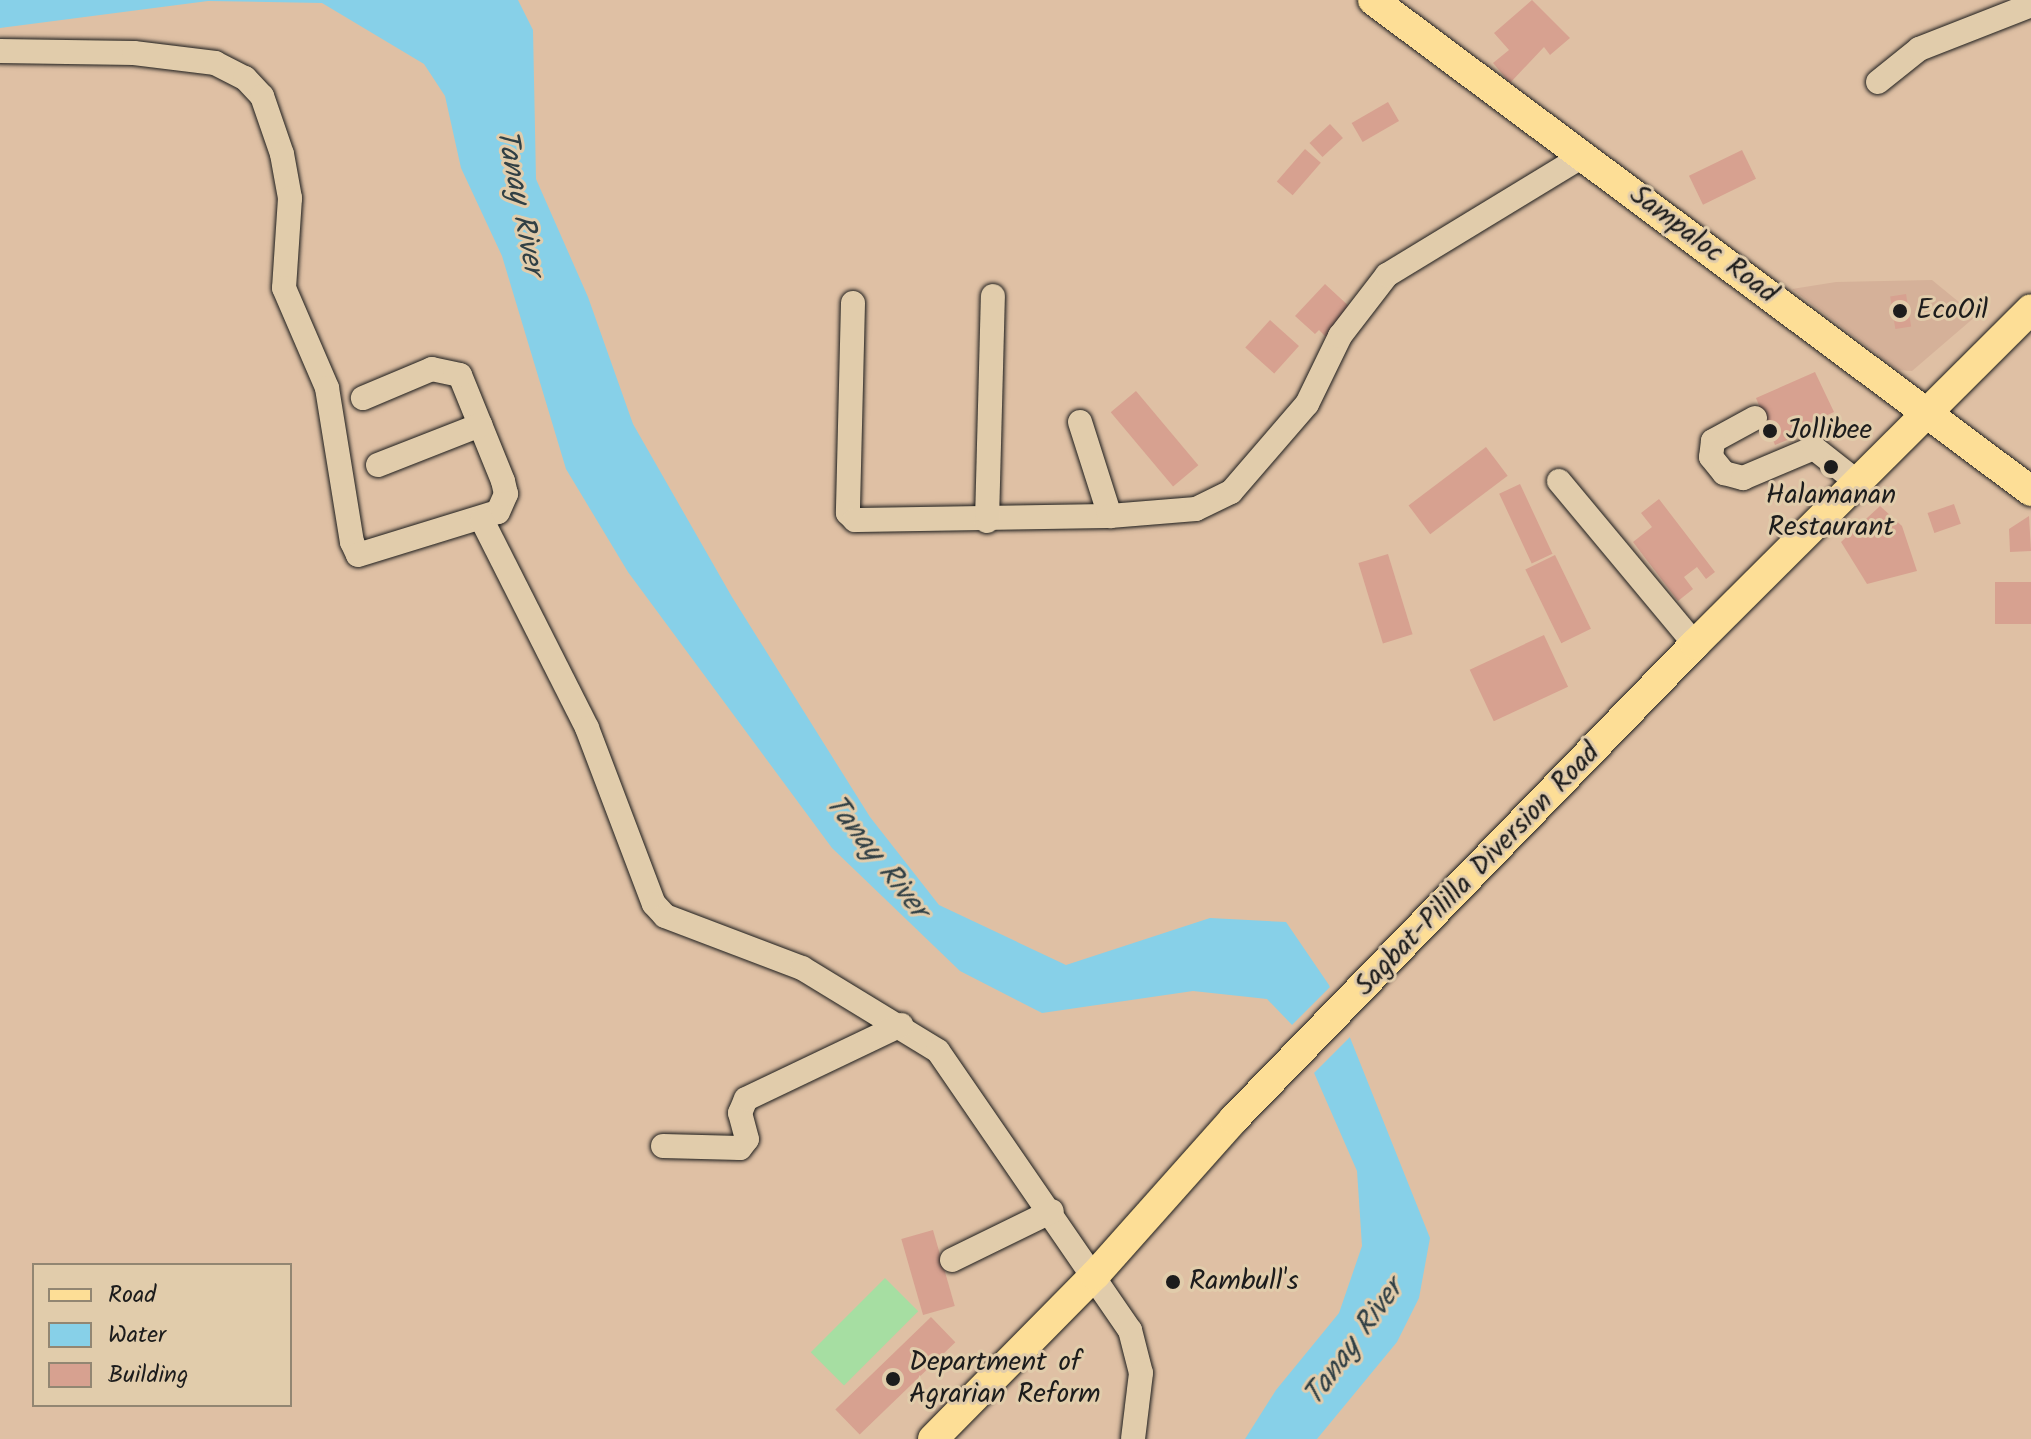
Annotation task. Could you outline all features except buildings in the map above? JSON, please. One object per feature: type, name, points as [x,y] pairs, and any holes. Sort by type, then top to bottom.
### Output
[{"type":"main road","name":"Sampaloc Road","points":[[1373,0],[2031,491]]},
{"type":"main road","name":"Sagbat-Pililla Diversion Road","points":[[933,1439],[1095,1275],[1234,1119],[1380,974],[1695,644],[1923,411],[2031,309]]},
{"type":"street","points":[[1878,82],[1919,49],[2031,5]]},
{"type":"street","points":[[0,51],[134,53],[215,63],[245,78],[262,96],[282,154],[290,198],[284,288],[327,388],[352,542],[358,555],[482,520],[498,512],[506,494],[460,375],[443,368],[363,398]]},
{"type":"street","points":[[853,303],[848,513],[863,522],[987,521],[1196,509],[1231,492],[1307,404],[1340,336],[1387,275],[1584,155]]},
{"type":"street","points":[[987,521],[993,296]]},
{"type":"street","points":[[1755,418],[1713,441],[1711,457],[1724,473],[1743,478],[1814,448],[1856,481]]},
{"type":"street","points":[[1080,422],[1110,516]]},
{"type":"street","points":[[378,465],[480,425]]},
{"type":"street","points":[[1559,481],[1695,644]]},
{"type":"street","points":[[482,520],[587,728],[654,904],[665,916],[802,968],[901,1025],[938,1051],[1095,1275],[1138,1352],[1141,1373],[1133,1439]]},
{"type":"street","points":[[663,1146],[740,1148],[747,1139],[740,1113],[746,1099],[901,1025]]},
{"type":"street","points":[[952,1260],[1052,1211]]},
{"type":"shaded area","points":[[1932,280],[1976,316],[1912,371],[1898,370],[1792,289],[1836,282]]},
{"type":"green space","points":[[885,1278],[918,1311],[844,1385],[811,1352]]},
{"type":"water","name":"Tanay River","points":[[0,0],[518,0],[533,30],[536,179],[588,297],[633,424],[732,597],[870,817],[939,905],[1066,965],[1210,918],[1286,922],[1329,985],[1430,1238],[1419,1298],[1397,1342],[1317,1439],[1245,1439],[1276,1390],[1339,1313],[1362,1246],[1357,1171],[1294,1027],[1267,999],[1193,991],[1042,1013],[960,971],[832,848],[628,572],[566,469],[502,256],[461,168],[445,96],[424,64],[322,3],[208,1],[0,28]]},
{"type":"pier","points":[[1333,984],[1353,1034],[1311,1076],[1289,1028]]},
{"type":"place","name":"EcoOil","points":[[1900,311]]},
{"type":"place","name":"Jollibee","points":[[1770,431]]},
{"type":"place","name":"Halamanan Restaurant","points":[[1831,467]]},
{"type":"place","name":"Rambull's","points":[[1173,1282]]},
{"type":"place","name":"Department of Agrarian Reform","points":[[893,1379]]}]
